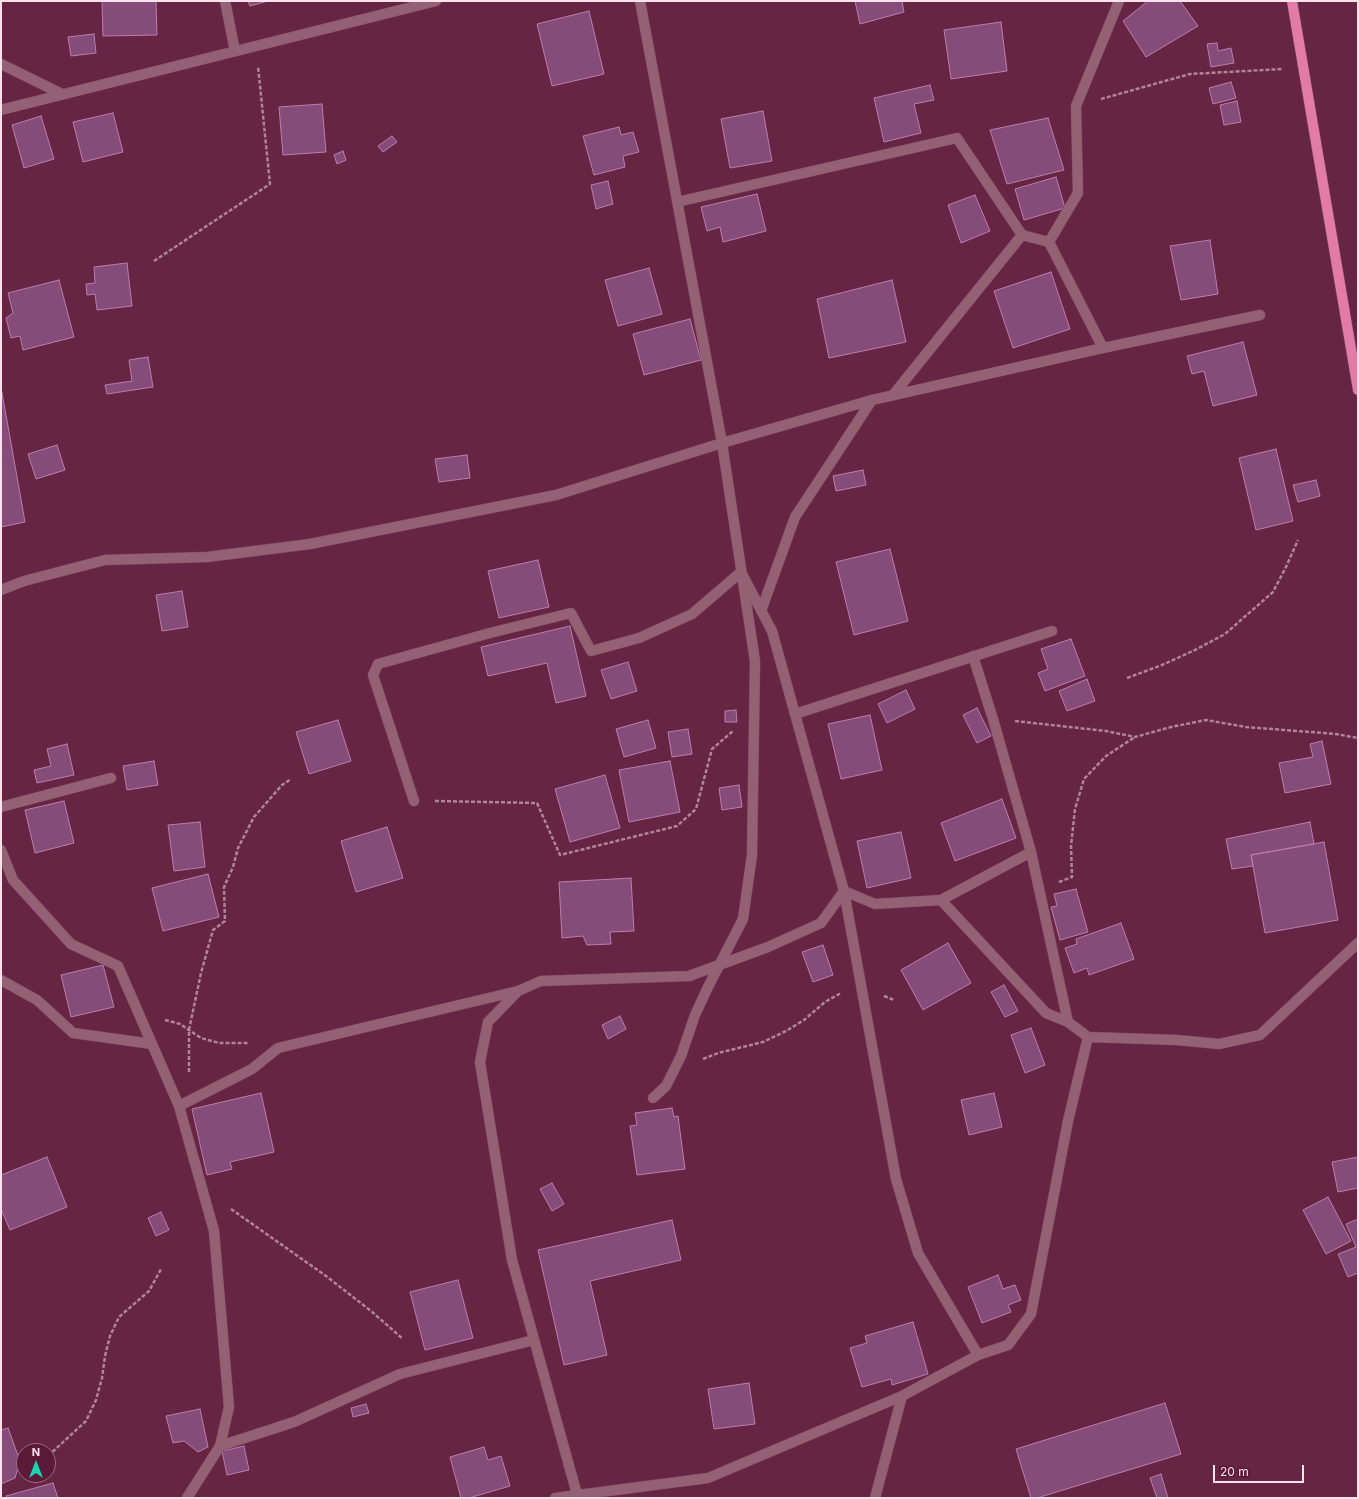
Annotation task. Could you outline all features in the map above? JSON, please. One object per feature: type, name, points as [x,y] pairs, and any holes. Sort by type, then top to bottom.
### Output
[{"type":"main road","points":[[1292,1],[1358,390]]},
{"type":"street","points":[[225,1],[235,51]]},
{"type":"street","points":[[1,110],[436,1]]},
{"type":"street","points":[[640,1],[722,443],[755,661],[752,855],[743,919],[695,1015],[676,1067],[666,1086],[653,1098]]},
{"type":"street","points":[[1049,242],[1078,193],[1076,106],[1119,1]]},
{"type":"street","points":[[1,64],[62,94]]},
{"type":"street","points":[[678,202],[957,138],[1022,235],[1049,242],[1102,348]]},
{"type":"street","points":[[892,395],[1022,235]]},
{"type":"street","points":[[1,590],[24,581],[105,560],[207,557],[310,544],[556,495],[722,443],[872,400],[1102,348],[1260,315]]},
{"type":"street","points":[[761,611],[795,517],[872,400]]},
{"type":"street","points":[[741,572],[772,631],[844,891],[896,1179],[918,1253],[978,1355]]},
{"type":"street","points":[[414,801],[373,675],[378,664],[490,633],[571,613],[590,651],[639,638],[692,614],[741,572]]},
{"type":"street","points":[[795,714],[1052,631]]},
{"type":"street","points":[[973,656],[993,719],[1031,852],[1068,1022]]},
{"type":"street","points":[[1,807],[111,778]]},
{"type":"street","points":[[1,850],[13,880],[72,944],[118,966],[179,1106],[214,1231],[229,1407],[220,1446],[187,1498]]},
{"type":"street","points":[[844,891],[875,904],[941,900],[1031,852]]},
{"type":"street","points":[[179,1106],[252,1069],[278,1048],[518,991],[541,981],[688,976],[768,947],[821,923],[844,891]]},
{"type":"street","points":[[941,900],[1046,1013],[1068,1022],[1088,1037],[1177,1040],[1219,1044],[1260,1036],[1358,943]]},
{"type":"street","points":[[1,980],[37,1000],[74,1033],[152,1044]]},
{"type":"street","points":[[518,991],[488,1022],[480,1062],[512,1260],[577,1496]]},
{"type":"street","points":[[555,1498],[708,1478],[902,1396],[978,1355],[1008,1345],[1031,1314],[1068,1121],[1088,1037]]},
{"type":"street","points":[[220,1446],[294,1422],[400,1374],[534,1340]]},
{"type":"street","points":[[875,1498],[902,1396]]},
{"type":"path","points":[[154,261],[270,184],[256,46]]},
{"type":"path","points":[[1076,106],[1190,74],[1303,68]]},
{"type":"path","points":[[1127,678],[1162,665],[1225,634],[1273,592],[1298,540]]},
{"type":"path","points":[[414,801],[537,804],[560,855],[677,826],[696,808],[712,749],[754,715]]},
{"type":"path","points":[[993,719],[1106,731],[1135,737]]},
{"type":"path","points":[[1039,889],[1072,877],[1071,846],[1075,808],[1084,779],[1106,756],[1135,737],[1171,727],[1206,720],[1246,727],[1336,734],[1358,738]]},
{"type":"path","points":[[190,1101],[189,1030],[201,973],[213,930],[225,920],[224,887],[247,828],[254,817],[282,785],[291,779]]},
{"type":"path","points":[[676,1067],[718,1053],[763,1042],[786,1032],[804,1020],[825,1002],[848,989],[873,992],[894,1000]]},
{"type":"path","points":[[141,1019],[163,1019],[180,1024],[201,1038],[219,1043],[244,1042],[278,1048]]},
{"type":"path","points":[[202,1187],[236,1214],[326,1276],[371,1311],[403,1339]]},
{"type":"path","points":[[56,1449],[86,1421],[96,1400],[110,1336],[119,1317],[149,1291],[161,1269]]},
{"type":"building","points":[[102,1],[156,1],[157,35],[103,36]]},
{"type":"building","points":[[248,1],[268,1],[250,6]]},
{"type":"building","points":[[855,1],[902,1],[904,12],[860,24]]},
{"type":"building","points":[[1148,1],[1180,1],[1198,26],[1146,57],[1123,21]]},
{"type":"building","points":[[589,11],[604,74],[552,86],[537,24]]},
{"type":"building","points":[[1001,22],[1007,71],[951,79],[944,30]]},
{"type":"building","points":[[94,34],[96,53],[71,56],[68,37]]},
{"type":"building","points":[[1217,43],[1218,51],[1231,48],[1234,63],[1211,67],[1207,44]]},
{"type":"building","points":[[1231,82],[1236,98],[1213,104],[1209,88]]},
{"type":"building","points":[[930,85],[934,100],[914,104],[921,133],[884,142],[874,98]]},
{"type":"building","points":[[1237,101],[1241,122],[1224,125],[1220,105]]},
{"type":"building","points":[[322,104],[326,152],[283,155],[279,107]]},
{"type":"building","points":[[763,111],[772,161],[730,168],[721,119]]},
{"type":"building","points":[[113,113],[123,152],[83,162],[73,122]]},
{"type":"building","points":[[41,116],[54,159],[24,168],[12,125]]},
{"type":"building","points":[[1048,118],[1064,170],[1007,184],[990,130]]},
{"type":"building","points":[[619,127],[621,135],[633,132],[639,152],[623,156],[625,167],[594,175],[583,136]]},
{"type":"building","points":[[392,136],[397,142],[383,152],[378,146]]},
{"type":"building","points":[[343,151],[346,160],[337,164],[334,155]]},
{"type":"building","points":[[1056,177],[1065,208],[1024,220],[1015,189]]},
{"type":"building","points":[[608,181],[613,204],[596,209],[591,185]]},
{"type":"building","points":[[757,194],[766,231],[723,242],[720,227],[707,231],[701,207]]},
{"type":"building","points":[[975,195],[990,231],[961,243],[948,205]]},
{"type":"building","points":[[1210,240],[1218,294],[1181,300],[1170,246]]},
{"type":"building","points":[[127,263],[132,306],[97,310],[95,294],[87,295],[86,284],[95,283],[94,267]]},
{"type":"building","points":[[649,268],[662,314],[618,326],[605,280]]},
{"type":"building","points":[[1051,272],[1070,329],[1013,348],[994,291]]},
{"type":"building","points":[[59,280],[74,337],[23,350],[20,336],[11,338],[6,318],[13,313],[8,293]]},
{"type":"building","points":[[892,280],[906,342],[829,358],[817,299]]},
{"type":"building","points":[[690,319],[701,360],[644,375],[633,334]]},
{"type":"building","points":[[1243,342],[1257,395],[1213,406],[1204,371],[1192,374],[1187,356]]},
{"type":"building","points":[[148,357],[153,387],[107,394],[105,385],[132,381],[129,360]]},
{"type":"building","points":[[1,387],[25,522],[1,527]]},
{"type":"building","points":[[57,445],[65,470],[36,479],[28,454]]},
{"type":"building","points":[[1276,449],[1293,521],[1256,530],[1239,458]]},
{"type":"building","points":[[467,455],[470,478],[439,482],[435,459]]},
{"type":"building","points":[[863,470],[866,485],[836,491],[833,476]]},
{"type":"building","points":[[1316,480],[1320,496],[1298,502],[1293,485]]},
{"type":"building","points":[[890,549],[908,621],[854,635],[836,562]]},
{"type":"building","points":[[538,560],[549,607],[499,618],[488,571]]},
{"type":"building","points":[[182,591],[188,627],[162,631],[156,595]]},
{"type":"building","points":[[570,626],[586,696],[556,703],[547,663],[488,676],[481,647]]},
{"type":"building","points":[[1071,639],[1085,676],[1045,691],[1038,673],[1048,669],[1041,649]]},
{"type":"building","points":[[628,662],[637,691],[611,699],[601,670]]},
{"type":"building","points":[[1087,679],[1095,701],[1067,711],[1059,691]]},
{"type":"building","points":[[906,690],[915,709],[887,723],[878,704]]},
{"type":"building","points":[[977,708],[991,736],[977,743],[963,715]]},
{"type":"building","points":[[736,710],[737,722],[725,722],[725,711]]},
{"type":"building","points":[[870,715],[882,770],[841,779],[828,724]]},
{"type":"building","points":[[338,720],[351,761],[309,774],[296,732]]},
{"type":"building","points":[[648,720],[656,748],[624,757],[616,729]]},
{"type":"building","points":[[688,729],[692,754],[672,757],[668,732]]},
{"type":"building","points":[[1322,741],[1331,784],[1285,793],[1279,763],[1313,757],[1310,744]]},
{"type":"building","points":[[67,744],[74,775],[37,783],[34,770],[51,766],[47,749]]},
{"type":"building","points":[[154,761],[158,785],[127,790],[123,766]]},
{"type":"building","points":[[670,761],[680,812],[629,822],[619,770]]},
{"type":"building","points":[[605,775],[620,828],[570,842],[555,789]]},
{"type":"building","points":[[739,785],[742,807],[722,810],[719,788]]},
{"type":"building","points":[[1002,799],[1016,838],[955,861],[941,823]]},
{"type":"building","points":[[64,801],[74,843],[35,853],[25,810]]},
{"type":"building","points":[[200,822],[205,867],[174,871],[168,825]]},
{"type":"building","points":[[1310,822],[1314,844],[1251,855],[1253,866],[1232,869],[1226,839]]},
{"type":"building","points":[[387,827],[403,878],[356,892],[341,841]]},
{"type":"building","points":[[901,832],[911,878],[867,888],[857,841]]},
{"type":"building","points":[[1324,842],[1338,920],[1265,933],[1251,855]]},
{"type":"building","points":[[208,874],[219,917],[163,931],[152,888]]},
{"type":"building","points":[[631,878],[634,931],[610,932],[611,944],[587,945],[583,936],[562,938],[559,882]]},
{"type":"building","points":[[1076,889],[1088,932],[1060,940],[1051,907],[1057,906],[1054,894]]},
{"type":"building","points":[[1121,923],[1134,959],[1089,975],[1087,968],[1074,973],[1065,948],[1077,944],[1076,939]]},
{"type":"building","points":[[948,943],[971,983],[923,1010],[901,970]]},
{"type":"building","points":[[823,945],[833,975],[813,982],[802,952]]},
{"type":"building","points":[[103,965],[114,1007],[71,1017],[61,975]]},
{"type":"building","points":[[1004,985],[1018,1011],[1005,1017],[991,992]]},
{"type":"building","points":[[620,1016],[626,1029],[608,1039],[602,1025]]},
{"type":"building","points":[[1031,1028],[1045,1065],[1025,1073],[1011,1035]]},
{"type":"building","points":[[261,1093],[274,1152],[230,1162],[232,1169],[207,1175],[192,1109]]},
{"type":"building","points":[[994,1093],[1002,1127],[969,1135],[961,1100]]},
{"type":"building","points":[[672,1108],[674,1117],[678,1116],[685,1169],[637,1175],[630,1126],[637,1125],[635,1113]]},
{"type":"building","points":[[47,1157],[67,1207],[10,1230],[1,1209],[1,1175]]},
{"type":"building","points":[[1358,1157],[1358,1188],[1338,1192],[1332,1162]]},
{"type":"building","points":[[552,1183],[564,1204],[552,1211],[540,1189]]},
{"type":"building","points":[[1328,1197],[1351,1241],[1326,1254],[1303,1210]]},
{"type":"building","points":[[161,1212],[169,1230],[156,1236],[148,1218]]},
{"type":"building","points":[[1358,1219],[1358,1273],[1348,1277],[1338,1254],[1356,1247],[1346,1224]]},
{"type":"building","points":[[672,1220],[681,1260],[590,1281],[607,1355],[564,1365],[538,1250]]},
{"type":"building","points":[[998,1275],[1003,1289],[1015,1285],[1021,1300],[1008,1305],[1011,1312],[982,1323],[968,1287]]},
{"type":"building","points":[[458,1280],[473,1338],[425,1350],[410,1292]]},
{"type":"building","points":[[913,1322],[928,1374],[892,1385],[891,1379],[862,1387],[850,1348],[867,1343],[865,1336]]},
{"type":"building","points":[[749,1383],[755,1424],[714,1429],[708,1389]]},
{"type":"building","points":[[1165,1403],[1181,1454],[1037,1498],[1031,1498],[1016,1449]]},
{"type":"building","points":[[366,1404],[369,1413],[353,1417],[351,1408]]},
{"type":"building","points":[[200,1409],[208,1447],[198,1452],[184,1441],[173,1443],[166,1416]]},
{"type":"building","points":[[8,1428],[16,1450],[16,1475],[15,1478],[1,1484],[1,1430]]},
{"type":"building","points":[[244,1446],[249,1470],[227,1475],[222,1451]]},
{"type":"building","points":[[484,1447],[488,1460],[501,1456],[510,1486],[469,1498],[461,1498],[450,1457]]},
{"type":"building","points":[[1161,1474],[1168,1498],[1157,1498],[1150,1478]]},
{"type":"building","points":[[53,1483],[58,1498],[7,1498],[6,1496]]}]
